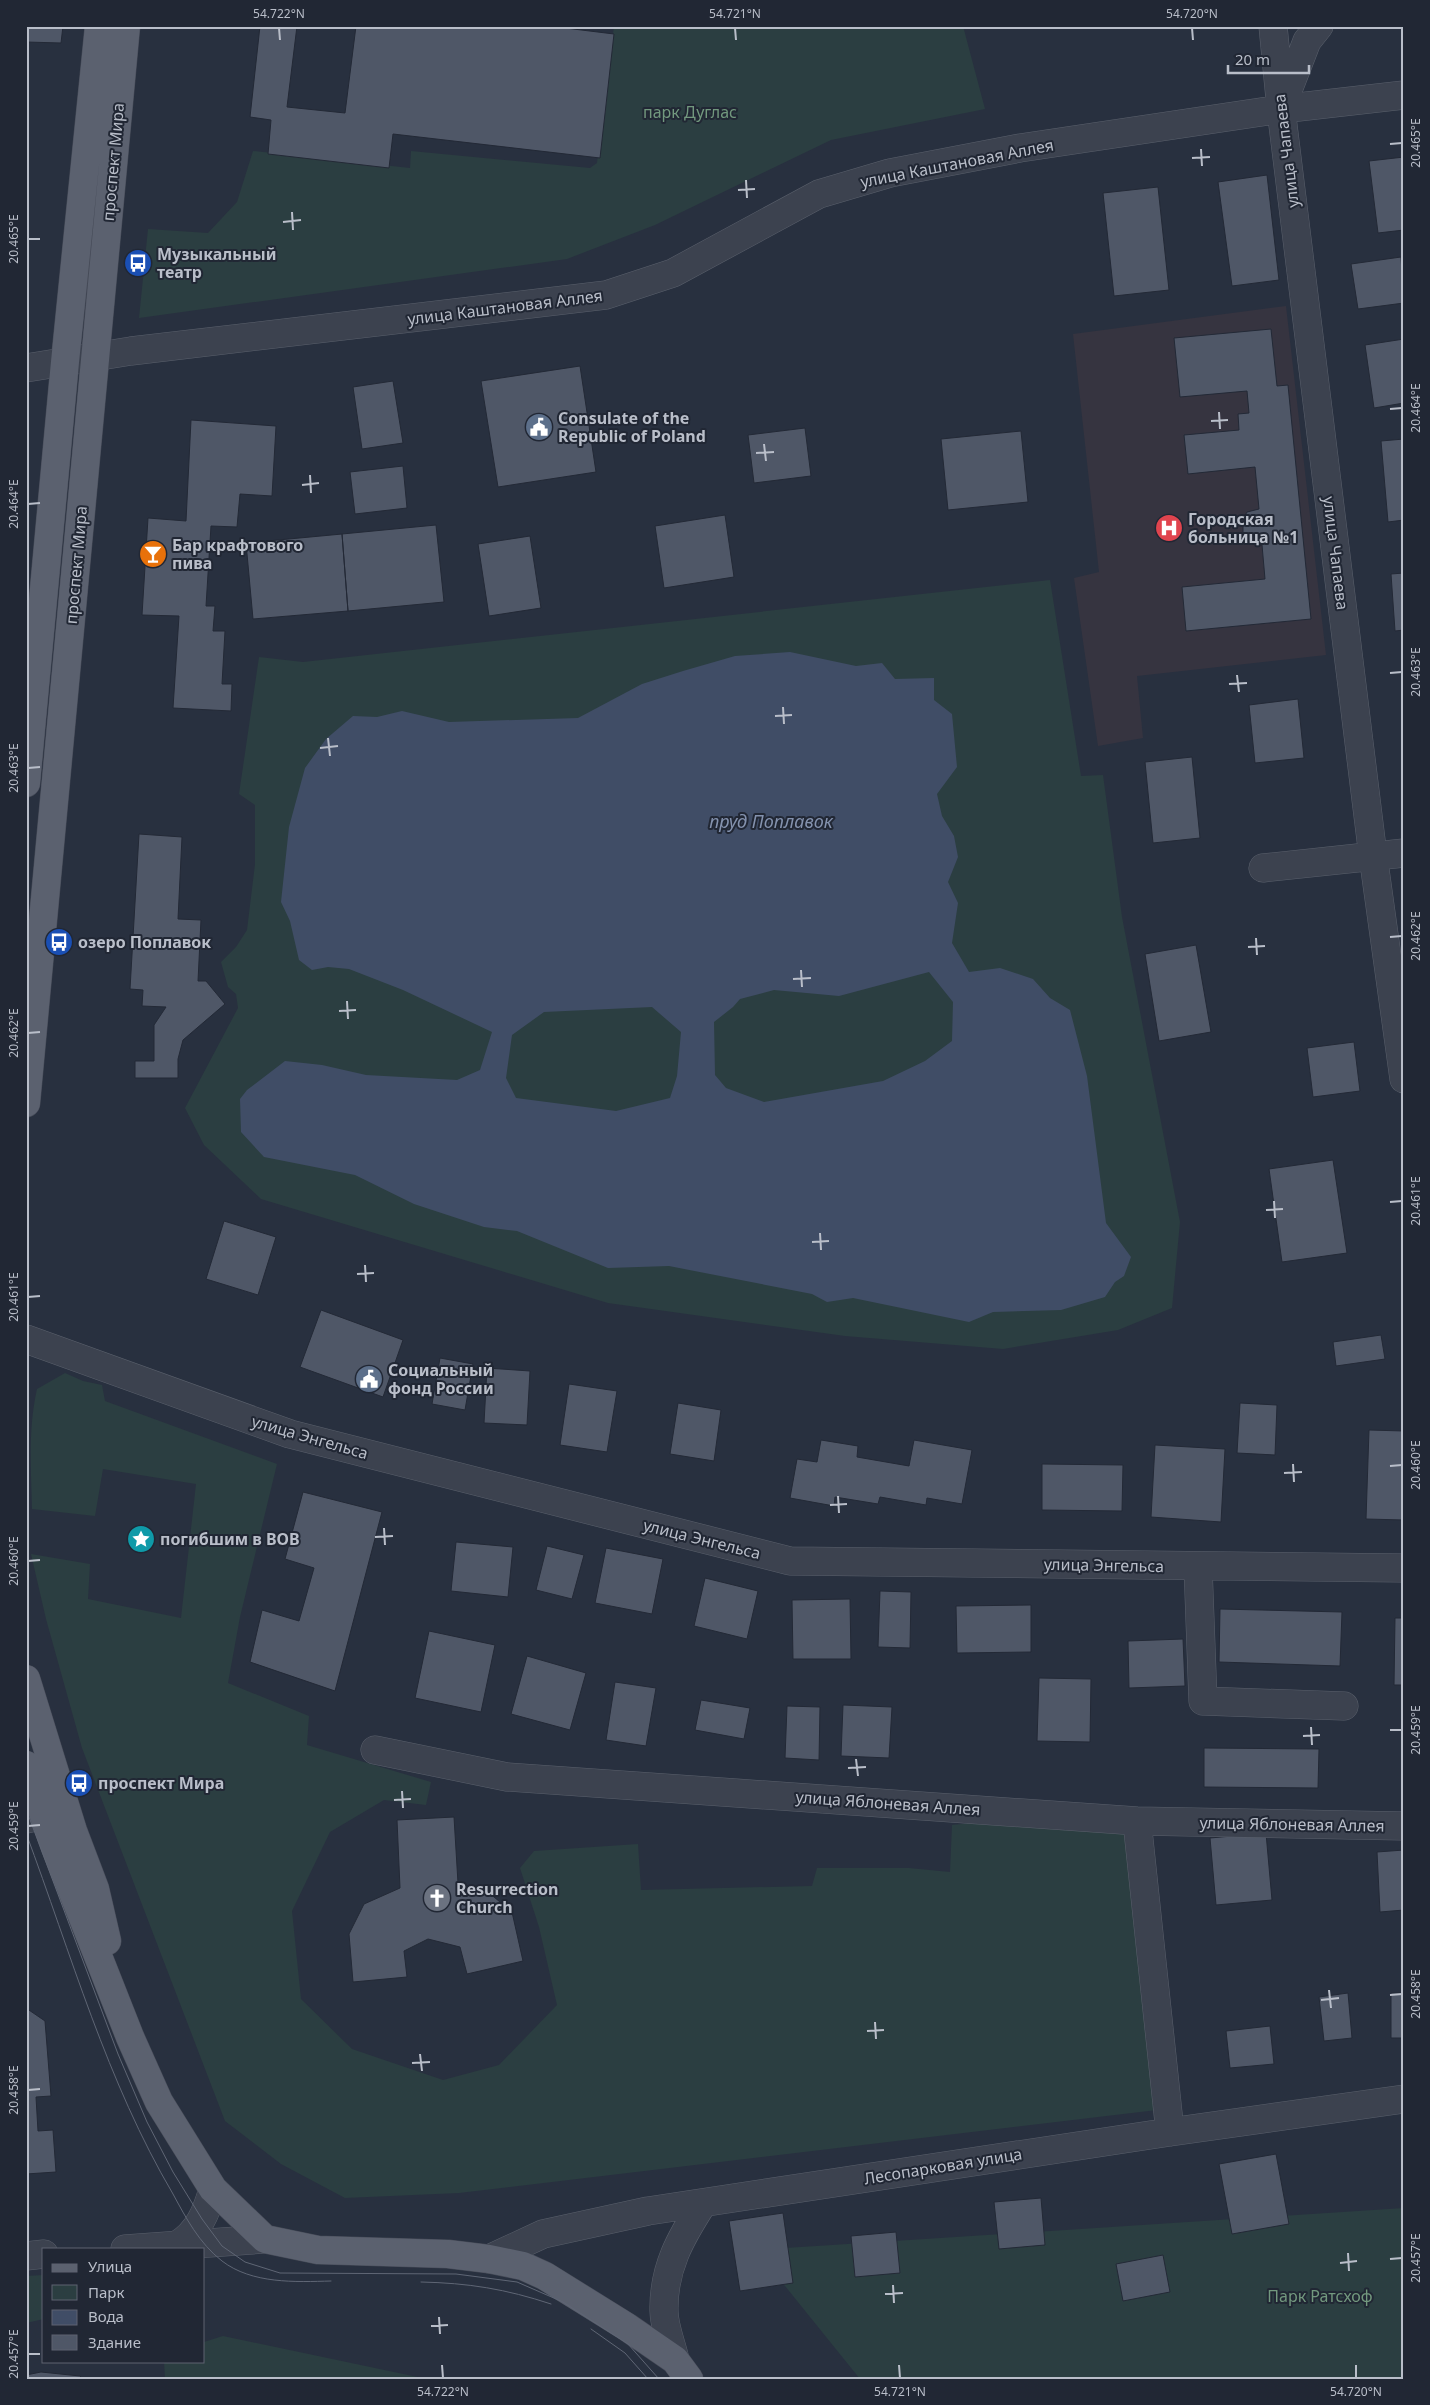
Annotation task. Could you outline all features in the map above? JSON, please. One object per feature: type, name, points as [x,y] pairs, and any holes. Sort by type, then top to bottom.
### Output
[{"type":"main road","name":"проспект Мира","points":[[26,783],[65,362],[100,26]]},
{"type":"main road","name":"проспект Мира","points":[[26,1103],[126,26]]},
{"type":"main road","points":[[26,1679],[73,1831],[94,1889],[130,2037]]},
{"type":"main road","points":[[26,1765],[35,1817],[159,2102],[213,2189],[265,2239],[318,2250],[448,2254],[490,2259],[523,2266],[544,2276],[627,2327],[682,2370]]},
{"type":"street","name":"улица Чапаева","points":[[1273,26],[1281,109],[1373,855],[1404,1079]]},
{"type":"street","points":[[1281,109],[1307,40],[1319,26]]},
{"type":"street","name":"улица Каштановая Аллея","points":[[26,368],[95,356],[606,296],[673,273],[819,194],[890,173],[1020,148],[1281,109],[1404,95]]},
{"type":"street","points":[[26,788],[54,789]]},
{"type":"street","points":[[1263,868],[1373,855],[1404,854]]},
{"type":"street","name":"улица Энгельса","points":[[26,1339],[290,1434],[790,1561],[1404,1568]]},
{"type":"street","points":[[1198,1566],[1203,1701],[1344,1706]]},
{"type":"street","name":"улица Яблоневая Аллея","points":[[375,1750],[507,1776],[1137,1820],[1404,1826]]},
{"type":"street","points":[[35,1817],[58,1821],[73,1831]]},
{"type":"street","points":[[1137,1820],[1170,2132]]},
{"type":"street","name":"Лесопарковая улица","points":[[490,2259],[542,2234],[648,2211],[1170,2132],[1404,2100]]},
{"type":"street","points":[[177,2245],[194,2231],[207,2211],[213,2189]]},
{"type":"street","points":[[682,2370],[664,2312],[668,2266],[682,2234],[703,2203]]},
{"type":"street","points":[[138,2248],[265,2239]]},
{"type":"street","points":[[26,2256],[42,2254]]},
{"type":"shaded area","name":"Городская больница №1","points":[[1286,306],[1326,655],[1137,676],[1143,738],[1098,746],[1074,578],[1099,572],[1073,334]],"holes":[[[1271,329],[1277,386],[1288,385],[1311,619],[1262,545],[1250,544],[1243,532],[1243,519],[1247,512],[1259,509],[1255,467],[1188,474],[1184,435],[1239,430],[1238,414],[1249,413],[1247,391],[1180,397],[1174,338]]]},
{"type":"green space","name":"парк Дуглас","points":[[614,26],[963,26],[985,109],[831,140],[655,225],[567,259],[139,318],[148,229],[208,233],[237,202],[253,151],[410,168],[411,151],[590,168],[597,163]]},
{"type":"green space","name":"пруд Поплавок","points":[[1050,580],[1081,776],[1103,775],[1122,917],[1180,1222],[1172,1308],[1118,1330],[1003,1349],[845,1336],[608,1303],[261,1199],[204,1145],[185,1108],[238,1008],[236,994],[228,987],[221,962],[236,947],[247,930],[255,864],[255,805],[239,794],[259,657],[303,662]]},
{"type":"green space","points":[[65,1373],[83,1381],[102,1385],[105,1401],[277,1464],[240,1617],[228,1683],[309,1716],[307,1745],[431,1782],[426,1805],[384,1800],[330,1832],[292,1911],[301,1999],[352,2049],[443,2080],[499,2065],[557,2005],[539,1927],[520,1868],[534,1851],[638,1844],[641,1890],[812,1886],[817,1868],[909,1868],[950,1872],[952,1825],[980,1822],[1125,1826],[1157,2110],[459,2193],[345,2198],[281,2164],[225,2121],[82,1748],[46,1619],[31,1554],[90,1564],[88,1599],[181,1618],[196,1484],[103,1469],[95,1516],[32,1509],[31,1434],[37,1389]]},
{"type":"green space","name":"Парк Ратсхоф","points":[[1404,2208],[1404,2379],[860,2379],[756,2250]]},
{"type":"green space","points":[[42,2275],[42,2319],[26,2323],[26,2276]]},
{"type":"green space","points":[[223,2336],[427,2379],[165,2379],[164,2362],[205,2362],[205,2342]]},
{"type":"water","name":"пруд Поплавок","points":[[790,652],[856,666],[882,663],[895,679],[934,678],[934,700],[952,714],[957,767],[937,794],[942,816],[954,836],[958,857],[948,882],[958,903],[952,943],[969,972],[1000,968],[1033,979],[1050,998],[1070,1010],[1087,1076],[1106,1223],[1131,1257],[1124,1276],[1115,1282],[1105,1297],[1061,1310],[993,1312],[969,1322],[853,1298],[827,1302],[812,1294],[669,1266],[608,1268],[517,1231],[484,1227],[414,1204],[355,1175],[264,1157],[241,1132],[240,1099],[247,1090],[285,1061],[322,1065],[366,1075],[457,1080],[480,1070],[492,1032],[403,990],[349,969],[328,967],[312,970],[299,960],[290,921],[281,902],[289,827],[305,768],[326,739],[353,716],[377,717],[402,711],[449,722],[578,718],[642,684],[735,656]],"holes":[[[929,972],[953,1002],[952,1041],[925,1061],[883,1081],[764,1102],[726,1088],[715,1075],[714,1022],[740,999],[774,990],[839,996]],[[652,1007],[681,1032],[677,1076],[670,1098],[616,1111],[516,1098],[506,1078],[512,1035],[544,1012]]]},
{"type":"building","points":[[26,26],[63,26],[61,43],[26,42]]},
{"type":"building","points":[[260,26],[297,26],[287,107],[345,113],[356,26],[549,26],[614,34],[600,158],[393,134],[389,168],[268,154],[271,120],[250,117]]},
{"type":"building","points":[[1404,157],[1404,230],[1378,233],[1369,161]]},
{"type":"building","points":[[1267,175],[1279,280],[1232,286],[1218,182]]},
{"type":"building","points":[[1158,187],[1169,290],[1114,296],[1103,193]]},
{"type":"building","points":[[1401,257],[1404,303],[1358,309],[1351,264]]},
{"type":"building","points":[[1271,329],[1277,386],[1288,385],[1311,619],[1186,631],[1182,587],[1265,579],[1262,545],[1250,544],[1243,532],[1243,519],[1247,512],[1259,509],[1255,467],[1188,474],[1184,435],[1239,430],[1238,414],[1249,413],[1247,391],[1180,397],[1174,338]]},
{"type":"building","points":[[1404,339],[1404,403],[1374,408],[1365,345]]},
{"type":"building","name":"Consulate of the Republic of Poland","points":[[580,366],[596,472],[498,487],[481,381]]},
{"type":"building","points":[[393,381],[403,443],[362,449],[353,387]]},
{"type":"building","points":[[191,420],[276,426],[272,496],[240,494],[237,527],[211,526],[206,606],[215,606],[213,631],[225,631],[222,684],[232,684],[231,711],[173,708],[179,616],[142,615],[148,518],[186,521]]},
{"type":"building","points":[[805,428],[811,476],[754,483],[748,435]]},
{"type":"building","points":[[1021,431],[1028,502],[948,510],[941,439]]},
{"type":"building","points":[[1404,439],[1404,520],[1388,522],[1381,441]]},
{"type":"building","points":[[403,466],[407,508],[355,514],[350,472]]},
{"type":"building","points":[[725,515],[734,577],[664,588],[655,526]]},
{"type":"building","points":[[436,525],[444,602],[348,611],[342,534]]},
{"type":"building","points":[[342,534],[348,611],[253,619],[246,543]]},
{"type":"building","points":[[530,536],[541,608],[489,616],[478,544]]},
{"type":"building","points":[[1404,573],[1404,630],[1395,631],[1391,574]]},
{"type":"building","points":[[1298,699],[1304,758],[1255,763],[1249,705]]},
{"type":"building","points":[[1192,757],[1200,838],[1153,843],[1145,762]]},
{"type":"building","points":[[139,834],[182,837],[178,919],[201,920],[198,981],[206,981],[225,1004],[183,1040],[178,1059],[178,1078],[135,1078],[135,1061],[154,1061],[154,1025],[166,1007],[142,1006],[143,990],[130,989]]},
{"type":"building","points":[[1196,945],[1211,1032],[1159,1041],[1145,954]]},
{"type":"building","points":[[1354,1042],[1360,1091],[1313,1097],[1307,1048]]},
{"type":"building","points":[[1333,1160],[1347,1253],[1282,1262],[1269,1169]]},
{"type":"building","points":[[224,1221],[276,1237],[258,1295],[206,1279]]},
{"type":"building","points":[[321,1310],[403,1340],[383,1397],[300,1367]]},
{"type":"building","points":[[1381,1335],[1385,1359],[1336,1366],[1333,1342]]},
{"type":"building","points":[[440,1358],[473,1364],[465,1410],[432,1404]]},
{"type":"building","points":[[487,1368],[530,1371],[527,1425],[484,1423]]},
{"type":"building","points":[[569,1384],[617,1391],[607,1452],[560,1445]]},
{"type":"building","points":[[678,1403],[721,1410],[714,1461],[670,1454]]},
{"type":"building","points":[[1240,1403],[1277,1405],[1275,1455],[1237,1453]]},
{"type":"building","points":[[1369,1430],[1404,1431],[1404,1520],[1366,1519]]},
{"type":"building","points":[[821,1440],[858,1446],[857,1457],[909,1466],[914,1440],[972,1450],[962,1504],[927,1498],[926,1505],[880,1497],[878,1504],[835,1497],[834,1506],[790,1498],[797,1459],[817,1462]]},
{"type":"building","points":[[1155,1445],[1225,1449],[1221,1522],[1151,1517]]},
{"type":"building","points":[[1042,1464],[1123,1465],[1122,1511],[1042,1510]]},
{"type":"building","points":[[303,1492],[382,1512],[335,1691],[250,1662],[262,1610],[299,1621],[314,1568],[285,1559]]},
{"type":"building","points":[[456,1542],[513,1547],[508,1597],[451,1591]]},
{"type":"building","points":[[547,1546],[584,1555],[572,1599],[536,1590]]},
{"type":"building","points":[[606,1548],[663,1559],[652,1614],[595,1603]]},
{"type":"building","points":[[705,1578],[758,1591],[747,1639],[694,1626]]},
{"type":"building","points":[[880,1591],[911,1592],[910,1648],[878,1647]]},
{"type":"building","points":[[850,1599],[851,1659],[793,1659],[792,1600]]},
{"type":"building","points":[[1031,1605],[1031,1652],[957,1653],[956,1606]]},
{"type":"building","points":[[1220,1609],[1342,1612],[1340,1666],[1219,1662]]},
{"type":"building","points":[[1395,1618],[1404,1618],[1404,1685],[1394,1685]]},
{"type":"building","points":[[429,1631],[495,1645],[481,1712],[415,1698]]},
{"type":"building","points":[[1183,1639],[1185,1686],[1129,1688],[1128,1641]]},
{"type":"building","points":[[527,1656],[586,1673],[570,1730],[511,1714]]},
{"type":"building","points":[[1039,1678],[1091,1679],[1090,1742],[1037,1741]]},
{"type":"building","points":[[615,1682],[656,1688],[646,1746],[606,1740]]},
{"type":"building","points":[[701,1700],[750,1708],[744,1739],[695,1730]]},
{"type":"building","points":[[843,1705],[892,1707],[889,1758],[841,1756]]},
{"type":"building","points":[[787,1706],[820,1707],[819,1760],[785,1758]]},
{"type":"building","points":[[1204,1748],[1319,1749],[1318,1788],[1204,1787]]},
{"type":"building","name":"Resurrection Church","points":[[454,1817],[458,1883],[488,1892],[512,1912],[523,1961],[467,1974],[460,1947],[428,1939],[404,1951],[407,1977],[353,1982],[349,1934],[364,1904],[400,1888],[397,1820]]},
{"type":"building","points":[[1266,1833],[1272,1900],[1216,1905],[1210,1838]]},
{"type":"building","points":[[1404,1850],[1404,1910],[1380,1912],[1377,1852]]},
{"type":"building","points":[[1348,1993],[1352,2038],[1324,2041],[1319,1997]]},
{"type":"building","points":[[1391,1993],[1404,1993],[1404,2038],[1391,2038]]},
{"type":"building","points":[[26,2008],[45,2021],[51,2096],[36,2097],[38,2131],[53,2130],[56,2172],[26,2174]]},
{"type":"building","points":[[1270,2026],[1274,2064],[1230,2068],[1226,2031]]},
{"type":"building","points":[[1276,2154],[1289,2224],[1232,2234],[1219,2164]]},
{"type":"building","points":[[1041,2198],[1045,2245],[999,2249],[994,2202]]},
{"type":"building","points":[[783,2213],[793,2283],[740,2291],[729,2221]]},
{"type":"building","points":[[896,2232],[900,2273],[855,2277],[851,2236]]},
{"type":"building","points":[[1163,2255],[1170,2292],[1123,2301],[1116,2264]]},
{"type":"building","points":[[41,2372],[80,2376],[83,2379],[26,2379],[26,2375]]},
{"type":"tram line","points":[[26,1809],[118,2054],[147,2122],[173,2172],[202,2219],[222,2246],[245,2262],[280,2273],[456,2274],[517,2282],[563,2302],[628,2344],[659,2379]]},
{"type":"tram line","points":[[26,1833],[109,2062],[150,2151],[194,2230],[206,2246],[222,2261],[234,2269],[247,2274],[274,2280],[331,2281]]},
{"type":"tram line","points":[[421,2282],[487,2288],[518,2294],[551,2304]]},
{"type":"tram line","points":[[591,2329],[625,2353],[648,2379]]},
{"type":"place","name":"Музыкальный театр","points":[[138,263]]},
{"type":"place","name":"Consulate of the Republic of Poland","points":[[539,427]]},
{"type":"place","name":"Городская больница №1","points":[[1169,528]]},
{"type":"place","name":"Бар крафтового пива","points":[[153,554]]},
{"type":"place","name":"озеро Поплавок","points":[[59,942]]},
{"type":"place","name":"Социальный фонд России","points":[[369,1379]]},
{"type":"place","name":"погибшим в ВОВ","points":[[141,1539]]},
{"type":"place","name":"проспект Мира","points":[[79,1783]]},
{"type":"place","name":"Resurrection Church","points":[[437,1898]]}]
